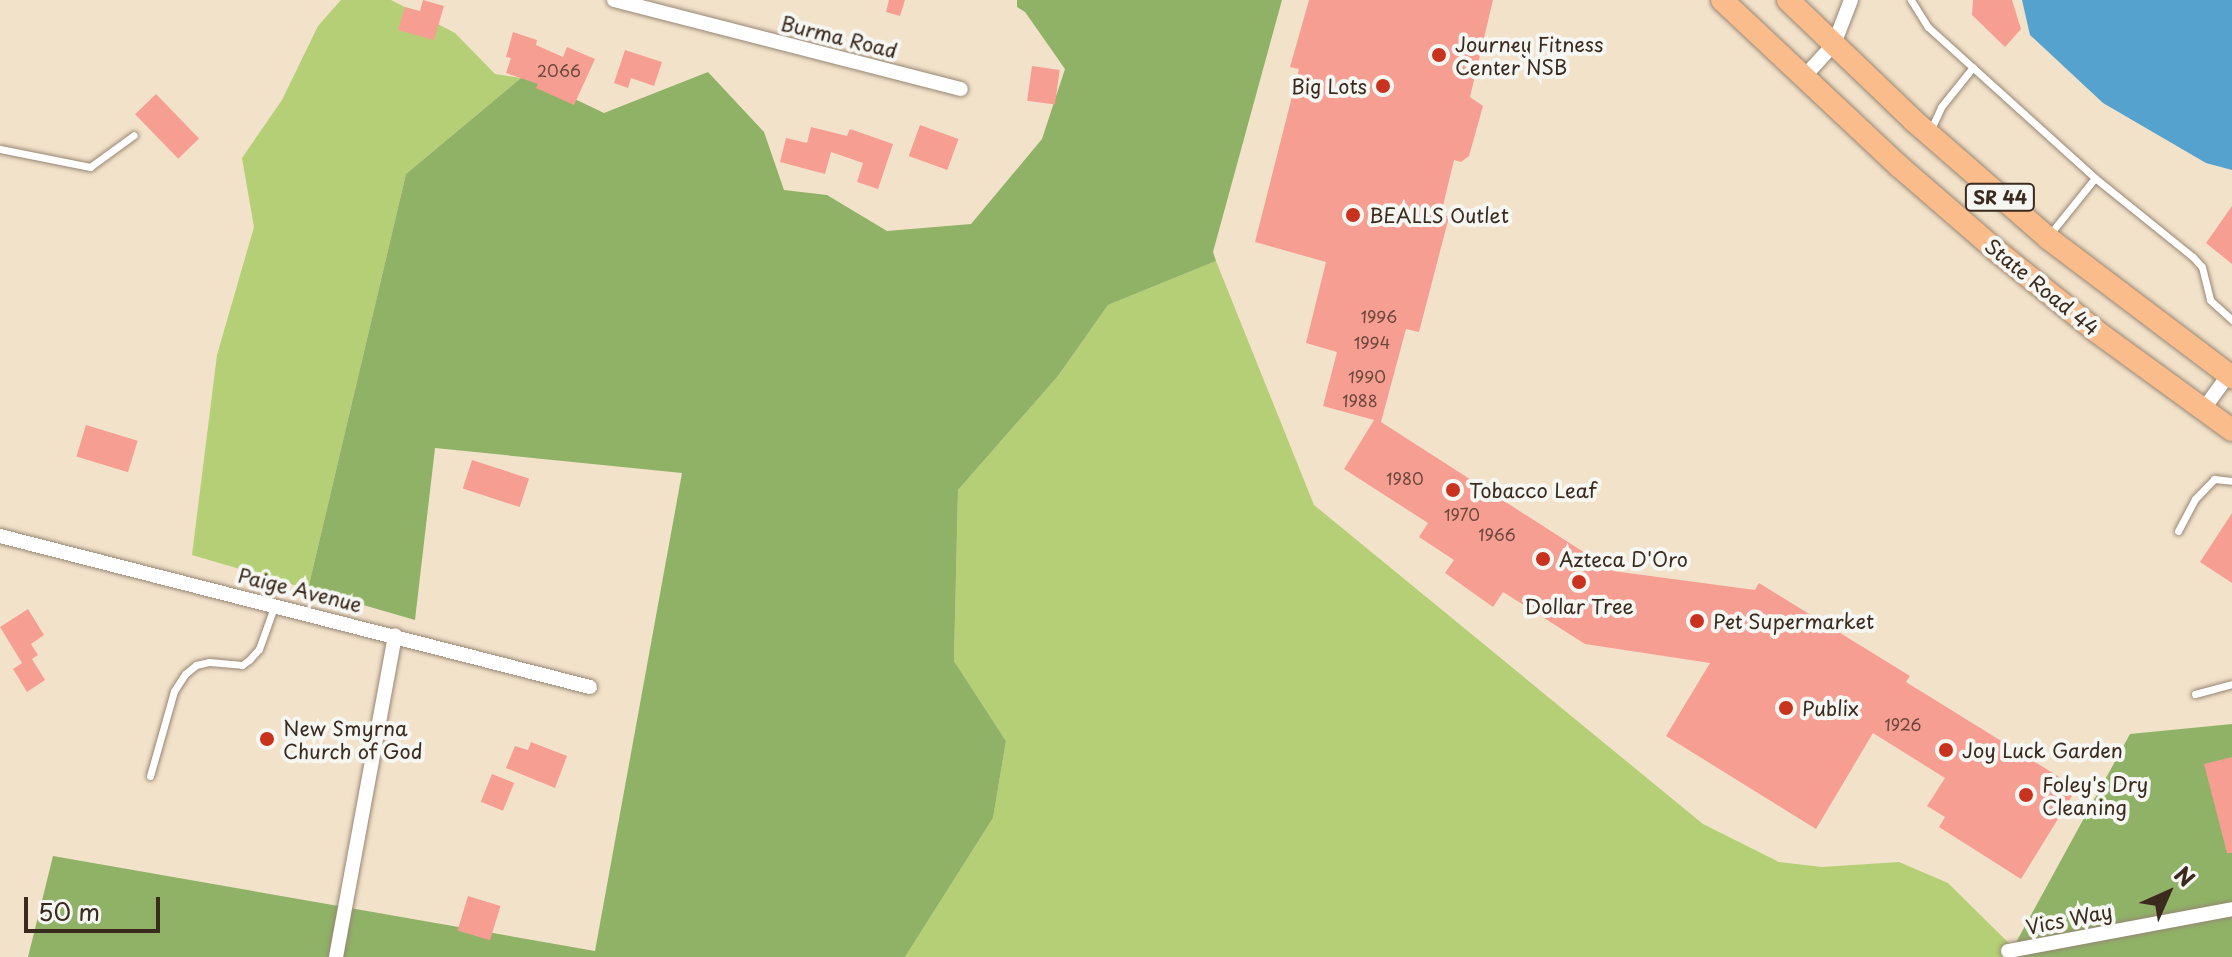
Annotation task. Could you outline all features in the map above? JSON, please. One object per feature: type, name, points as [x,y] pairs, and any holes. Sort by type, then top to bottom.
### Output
[{"type":"main road","name":"State Road 44","points":[[1722,0],[1803,78],[1997,251],[2232,430]]},
{"type":"main road","name":"SR 44","points":[[1788,0],[1929,133],[2047,237],[2231,374]]},
{"type":"street","name":"Burma Road","points":[[614,0],[961,89]]},
{"type":"street","points":[[1803,78],[1834,44],[1851,0]]},
{"type":"street","points":[[2203,410],[2231,374]]},
{"type":"street","name":"Paige Avenue","points":[[0,536],[590,687]]},
{"type":"street","points":[[336,957],[395,635]]},
{"type":"street","name":"Vics Way","points":[[2008,951],[2232,909]]},
{"type":"lane","points":[[1911,0],[1928,27],[2095,178],[2193,257],[2202,267],[2210,300],[2232,320]]},
{"type":"lane","points":[[1929,133],[1941,107],[1973,67]]},
{"type":"lane","points":[[0,149],[90,167],[134,135]]},
{"type":"lane","points":[[2047,237],[2095,178]]},
{"type":"lane","points":[[2178,531],[2195,499],[2214,479],[2232,481]]},
{"type":"lane","points":[[150,776],[174,691],[185,674],[196,665],[209,662],[242,665],[249,660],[259,649],[274,605]]},
{"type":"lane","points":[[2195,694],[2232,684]]},
{"type":"green space","points":[[341,0],[391,0],[455,33],[495,74],[521,78],[406,174],[308,589],[192,555],[217,355],[254,227],[242,158],[282,100],[318,26]]},
{"type":"green space","points":[[1017,0],[1282,0],[1213,252],[1216,261],[1108,305],[1058,376],[958,490],[954,661],[1006,741],[993,818],[905,957],[28,957],[53,856],[595,951],[682,473],[435,448],[415,620],[308,589],[406,174],[521,78],[537,81],[604,113],[708,72],[764,132],[784,190],[827,195],[887,231],[971,224],[1042,139],[1065,69],[1025,12],[1017,7]]},
{"type":"green space","points":[[1216,261],[1314,505],[1703,824],[1779,862],[1822,867],[1899,862],[1948,883],[2023,957],[905,957],[993,818],[1006,741],[954,661],[958,490],[1058,376],[1108,305]]},
{"type":"green space","points":[[2232,724],[2232,957],[2023,957],[2013,948],[2130,734]]},
{"type":"water","points":[[2022,0],[2232,0],[2232,170],[2206,163],[2103,103],[2030,35]]},
{"type":"building","points":[[423,0],[444,6],[434,40],[398,30],[405,7],[420,11]]},
{"type":"building","points":[[889,0],[905,0],[900,16],[886,12]]},
{"type":"building","points":[[1309,0],[1493,0],[1470,97],[1483,106],[1469,156],[1461,162],[1454,160],[1441,214],[1449,217],[1419,332],[1406,329],[1381,422],[1613,571],[1755,590],[1759,583],[1910,676],[1906,682],[2077,788],[2021,879],[1939,827],[1945,817],[1927,806],[1945,778],[1873,733],[1816,829],[1666,736],[1710,663],[1585,644],[1503,592],[1493,607],[1445,573],[1454,560],[1419,537],[1428,523],[1344,469],[1374,420],[1323,406],[1337,352],[1306,343],[1326,262],[1255,242],[1299,69],[1290,67]]},
{"type":"building","points":[[1973,0],[2012,0],[2021,29],[2005,47],[1972,15]]},
{"type":"building","points":[[513,32],[537,40],[536,45],[563,57],[567,47],[595,59],[574,105],[536,88],[538,84],[506,73],[511,58],[506,57]]},
{"type":"building","points":[[625,50],[662,62],[654,86],[631,78],[628,88],[614,83]]},
{"type":"building","points":[[1032,66],[1060,70],[1055,105],[1027,101]]},
{"type":"building","points":[[156,94],[199,139],[178,159],[135,114]]},
{"type":"building","points":[[920,125],[959,139],[947,170],[909,156]]},
{"type":"building","points":[[811,127],[847,136],[850,129],[893,144],[878,189],[857,182],[863,163],[831,152],[825,174],[780,162],[786,138],[807,143]]},
{"type":"building","points":[[2232,206],[2232,264],[2206,243]]},
{"type":"building","points":[[86,425],[138,441],[128,472],[76,457]]},
{"type":"building","points":[[472,460],[529,479],[520,507],[463,489]]},
{"type":"building","points":[[2232,513],[2232,583],[2200,562]]},
{"type":"building","points":[[28,609],[44,635],[31,644],[38,655],[32,659],[45,680],[27,692],[13,669],[22,663],[0,627]]},
{"type":"building","points":[[531,742],[567,756],[555,788],[506,768],[515,746],[528,750]]},
{"type":"building","points":[[2232,757],[2232,853],[2227,853],[2204,764]]},
{"type":"building","points":[[492,774],[514,783],[503,811],[481,802]]},
{"type":"building","points":[[468,896],[501,906],[490,940],[457,930]]},
{"type":"place","name":"Journey Fitness Center NSB","points":[[1439,55]]},
{"type":"place","name":"Big Lots","points":[[1383,86]]},
{"type":"place","name":"BEALLS Outlet","points":[[1353,215]]},
{"type":"place","name":"Tobacco Leaf","points":[[1453,490]]},
{"type":"place","name":"Azteca D'Oro","points":[[1543,559]]},
{"type":"place","name":"Dollar Tree","points":[[1579,582]]},
{"type":"place","name":"Pet Supermarket","points":[[1697,621]]},
{"type":"place","name":"Publix","points":[[1786,708]]},
{"type":"place","name":"New Smyrna Church of God","points":[[267,739]]},
{"type":"place","name":"Joy Luck Garden","points":[[1946,750]]},
{"type":"place","name":"Foley's Dry Cleaning","points":[[2026,795]]}]
